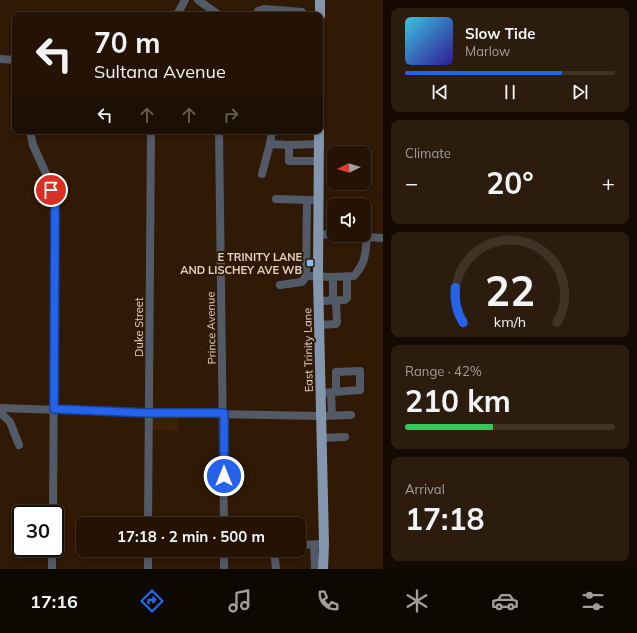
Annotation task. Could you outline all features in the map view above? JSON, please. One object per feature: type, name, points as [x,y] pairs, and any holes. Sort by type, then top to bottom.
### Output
[{"type":"main road","points":[[320,0],[320,12]]},
{"type":"main road","name":"East Trinity Lane","points":[[319,134],[319,325],[329,392],[321,416],[322,438],[319,544],[323,569]]},
{"type":"street","points":[[179,12],[185,0]]},
{"type":"street","points":[[198,0],[215,12]]},
{"type":"street","points":[[258,12],[264,9],[302,12]]},
{"type":"street","points":[[0,59],[12,60]]},
{"type":"street","points":[[31,134],[33,145],[47,176],[55,204],[53,505]]},
{"type":"street","name":"Duke Street","points":[[148,517],[151,134]]},
{"type":"street","name":"Prince Avenue","points":[[219,134],[224,413],[224,517]]},
{"type":"street","points":[[262,174],[272,134]]},
{"type":"street","points":[[270,144],[318,144]]},
{"type":"street","points":[[288,145],[289,161],[318,161]]},
{"type":"street","points":[[276,199],[318,201]]},
{"type":"street","points":[[280,285],[302,282],[306,276],[307,200]]},
{"type":"street","points":[[318,234],[327,235]]},
{"type":"street","points":[[371,237],[383,238]]},
{"type":"street","points":[[306,276],[354,276],[362,267],[366,242]]},
{"type":"street","points":[[319,325],[336,324],[337,322],[336,303],[333,300],[333,277]]},
{"type":"street","points":[[319,301],[345,300],[347,298],[347,277]]},
{"type":"street","points":[[329,392],[332,415]]},
{"type":"street","points":[[19,445],[10,422],[2,414],[1,408],[149,413],[224,413],[321,416],[351,415]]},
{"type":"street","points":[[322,438],[345,436]]},
{"type":"street","points":[[306,545],[319,544],[315,569]]},
{"type":"street","points":[[52,557],[52,569]]},
{"type":"street","points":[[148,557],[148,569]]},
{"type":"street","points":[[224,557],[224,569]]},
{"type":"street","points":[[275,557],[276,569]]},
{"type":"shaded area","points":[[149,413],[178,413],[178,431],[149,430]]},
{"type":"place","name":"E TRINITY LANE AND LISCHEY AVE WB","points":[[310,263]]},
{"type":"route","points":[[51,190],[55,204],[54,409],[149,413],[224,413],[224,476]]}]
